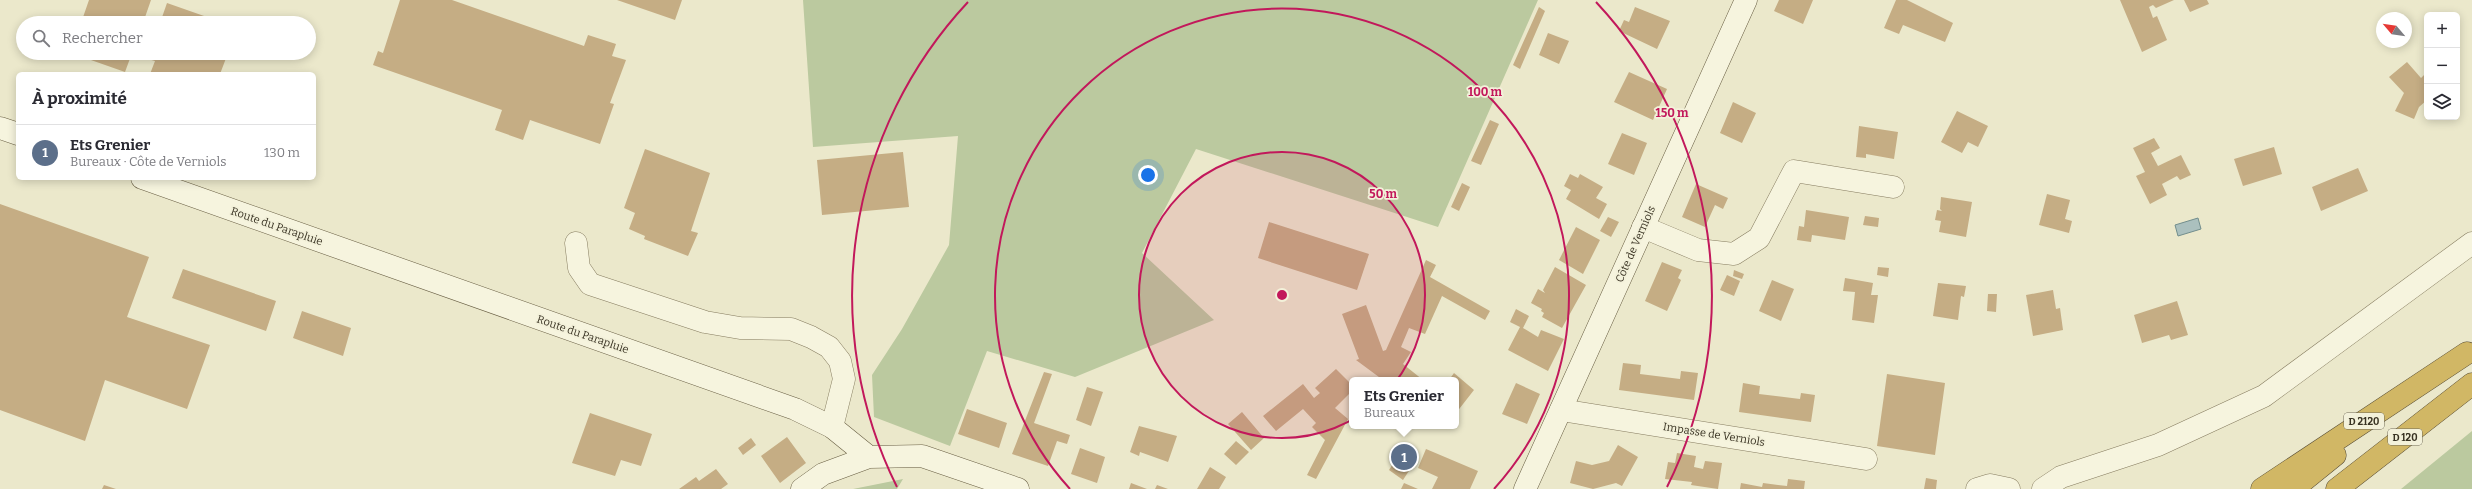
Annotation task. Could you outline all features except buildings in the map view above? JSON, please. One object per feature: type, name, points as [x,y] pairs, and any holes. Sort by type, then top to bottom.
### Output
[{"type":"highway","name":"D 2120","points":[[2262,489],[2470,351]]},
{"type":"highway","name":"D 120","points":[[2293,489],[2470,351]]},
{"type":"highway","name":"D 120","points":[[2337,489],[2472,384]]},
{"type":"street","name":"Côte de Verniols","points":[[1525,489],[1746,0]]},
{"type":"street","points":[[0,128],[16,133]]},
{"type":"street","points":[[1643,227],[1698,250],[1734,254],[1759,238],[1794,171],[1893,187]]},
{"type":"street","name":"Route du Parapluie","points":[[148,180],[795,409],[832,427],[869,457]]},
{"type":"street","points":[[576,243],[579,268],[590,284],[706,322],[740,328],[791,329],[812,336],[829,347],[840,361],[844,379],[832,427]]},
{"type":"street","points":[[2043,489],[2061,477],[2158,445],[2264,396],[2472,243]]},
{"type":"street","name":"Impasse de Verniols","points":[[1561,410],[1866,459]]},
{"type":"street","points":[[802,489],[823,474],[869,457],[922,456],[1018,489]]},
{"type":"street","points":[[1976,489],[1990,485],[2009,489]]},
{"type":"green space","points":[[803,0],[1538,0],[1438,227],[1196,149],[1142,253],[1214,320],[1075,377],[987,351],[950,446],[874,417],[872,375],[902,329],[949,245],[958,136],[813,147]]},
{"type":"green space","points":[[2472,431],[2472,489],[2401,489]]},
{"type":"green space","points":[[903,479],[897,489],[853,489]]},
{"type":"shaded area","points":[[2198,218],[2201,229],[2178,236],[2175,225]]},
{"type":"place","name":"Ets Grenier","points":[[1404,457]]}]
